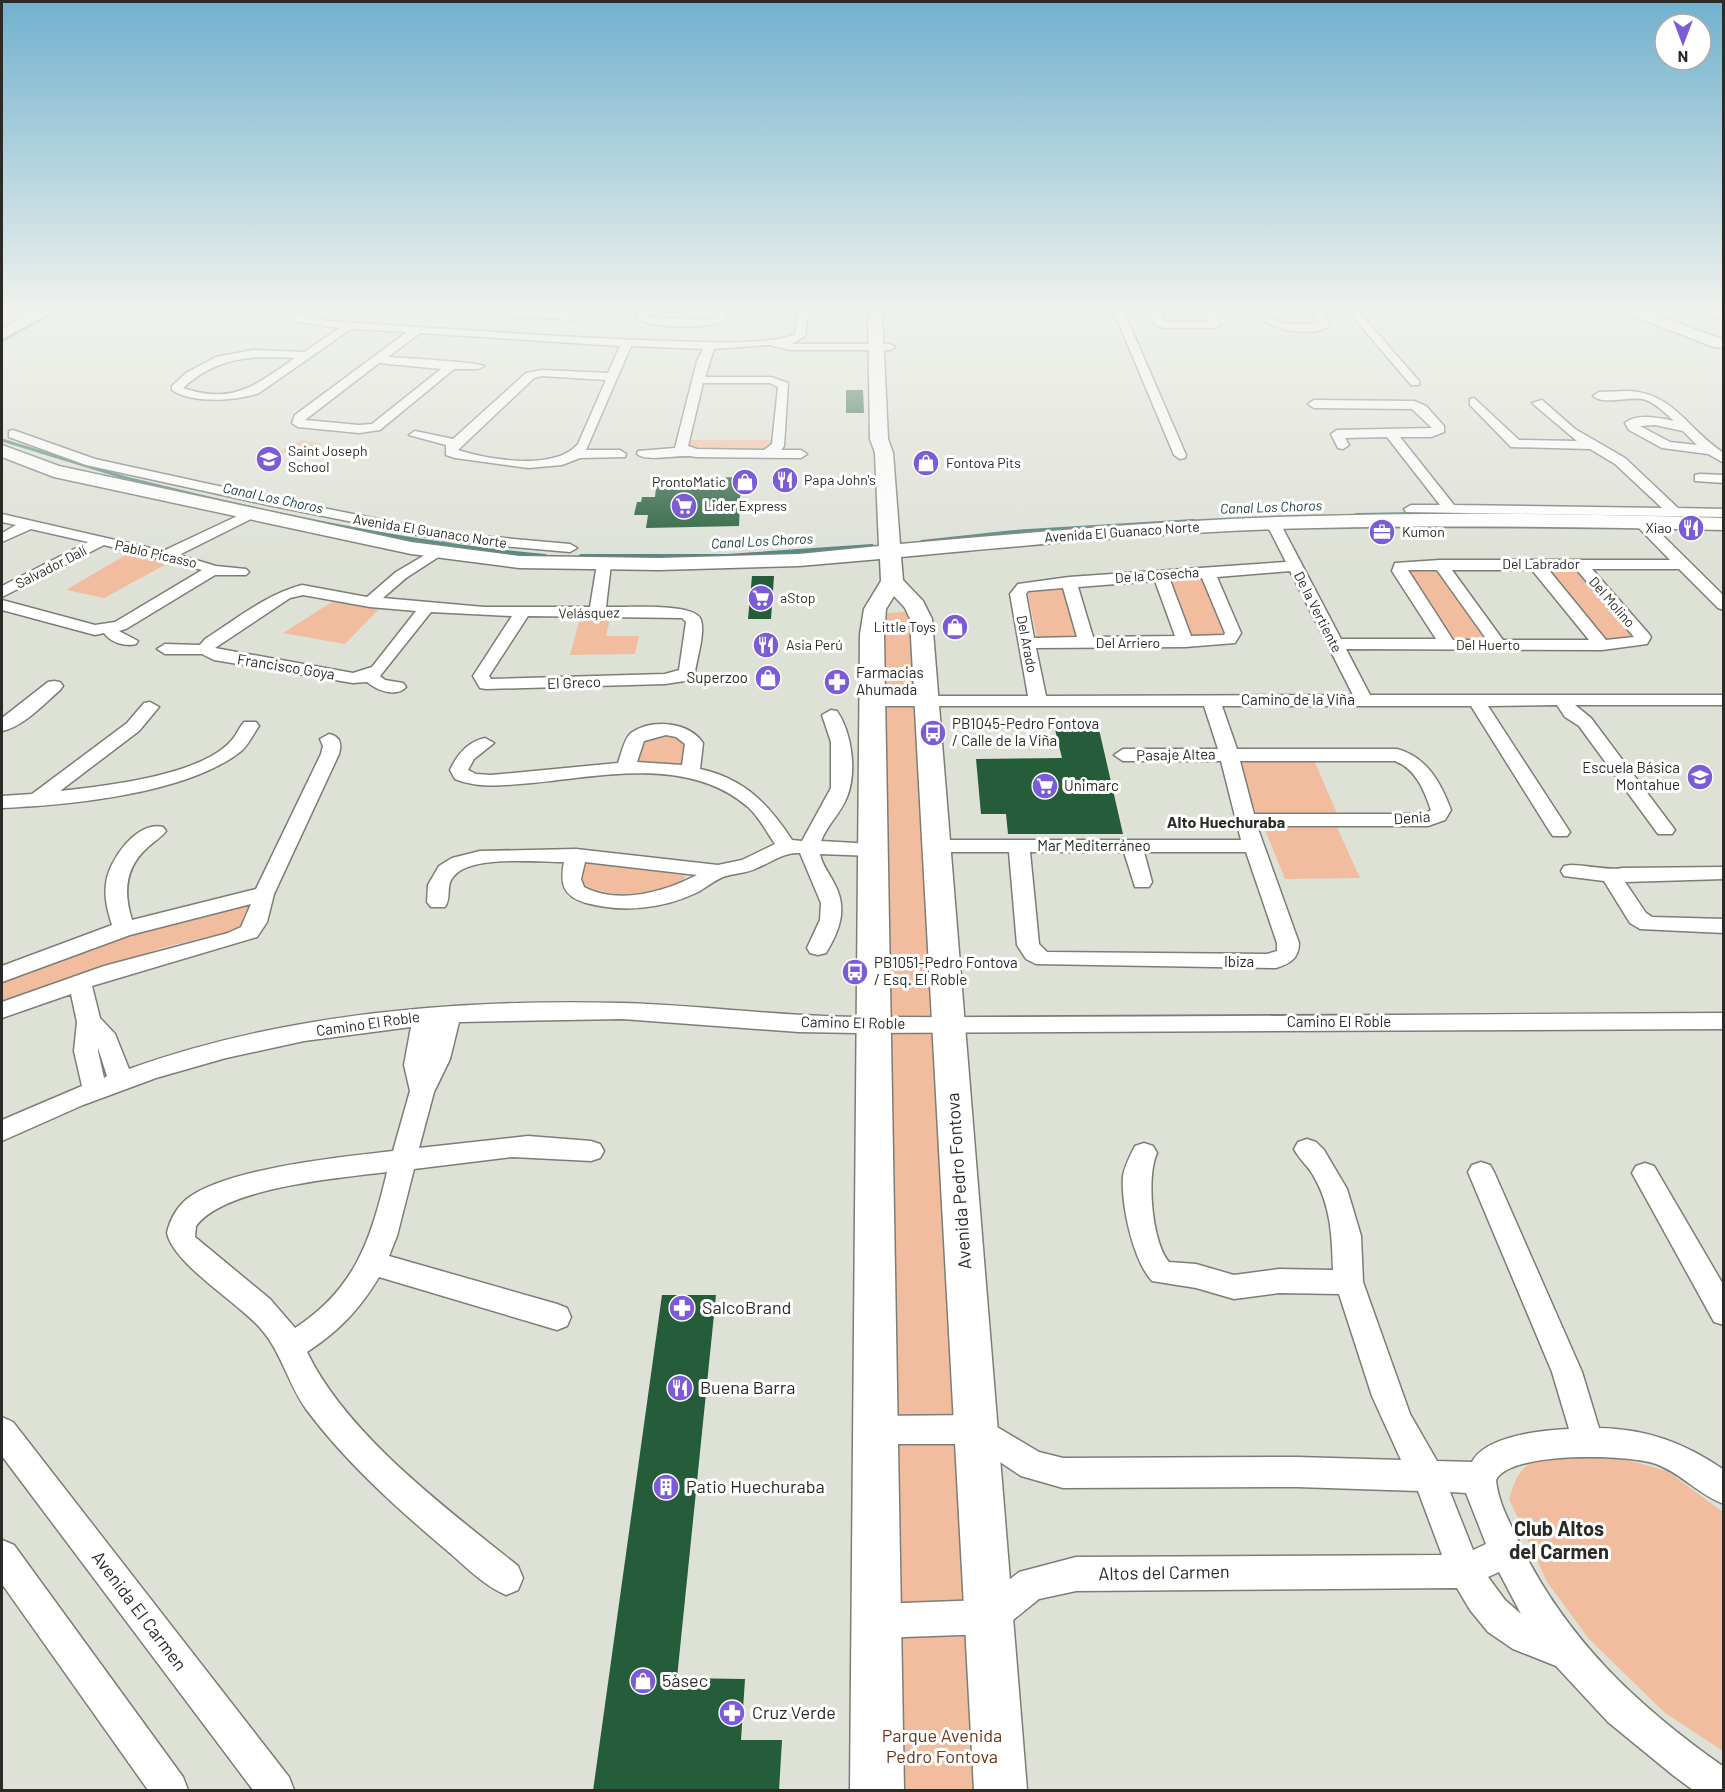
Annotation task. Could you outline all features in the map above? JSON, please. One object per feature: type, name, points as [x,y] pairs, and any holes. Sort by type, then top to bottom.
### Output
[{"type":"street","points":[[230,408],[244,399],[245,396]]},
{"type":"street","points":[[333,396],[297,421],[303,425],[359,429],[376,427],[395,431]]},
{"type":"street","points":[[376,427],[416,396]]},
{"type":"street","points":[[506,396],[455,442],[450,450],[456,455],[512,462],[559,463],[579,454],[620,454]]},
{"type":"street","points":[[579,454],[603,396]]},
{"type":"street","points":[[685,451],[681,447],[694,396]]},
{"type":"street","points":[[770,451],[778,446],[783,396]]},
{"type":"street","points":[[877,1791],[872,634],[884,595],[889,544],[884,453],[879,439],[881,396]]},
{"type":"street","points":[[1155,396],[1180,455]]},
{"type":"street","points":[[1599,396],[1643,397],[1655,400],[1708,450],[1724,459]]},
{"type":"street","points":[[1474,402],[1516,444],[1593,445]]},
{"type":"street","points":[[1538,403],[1565,427],[1625,465],[1682,564],[1724,605]]},
{"type":"street","points":[[1314,404],[1414,405],[1422,408],[1440,430],[1434,433],[1395,438]]},
{"type":"street","points":[[1688,430],[1669,422],[1631,423],[1633,427],[1667,445],[1708,450]]},
{"type":"street","points":[[1343,445],[1337,434],[1440,444]]},
{"type":"street","points":[[416,435],[455,442]]},
{"type":"street","points":[[1395,438],[1450,509]]},
{"type":"street","name":"Avenida El Guanaco Norte","points":[[7,442],[58,462],[101,473],[448,537],[610,564],[832,550],[889,544],[1273,523],[1654,516]]},
{"type":"street","name":"Avenida El Guanaco Norte","points":[[7,442],[58,462],[245,513],[429,551],[496,561],[681,548],[832,550]]},
{"type":"street","points":[[643,454],[685,451],[770,451],[801,454]]},
{"type":"street","points":[[1700,478],[1724,478]]},
{"type":"street","name":"Avenida El Guanaco Norte","points":[[1411,509],[1654,516],[1724,524]]},
{"type":"street","points":[[165,556],[245,513]]},
{"type":"street","points":[[1654,516],[1724,513]]},
{"type":"street","name":"Pablo Picasso","points":[[2,518],[207,566],[212,570],[241,572]]},
{"type":"street","name":"De la Vertiente","points":[[1273,523],[1364,700]]},
{"type":"street","points":[[2,538],[29,524]]},
{"type":"street","name":"Salvador Dalí","points":[[2,592],[101,541]]},
{"type":"street","points":[[370,602],[429,551]]},
{"type":"street","name":"Del Molino","points":[[1579,563],[1643,637],[1641,641]]},
{"type":"street","points":[[597,613],[610,564]]},
{"type":"street","points":[[1440,564],[1499,645]]},
{"type":"street","points":[[1535,564],[1602,645]]},
{"type":"street","name":"Del Labrador","points":[[1448,645],[1400,571],[1400,566],[1682,564]]},
{"type":"street","name":"De la Cosecha","points":[[1020,588],[1069,582],[1295,566]]},
{"type":"street","points":[[109,629],[208,575],[212,570]]},
{"type":"street","name":"Del Arriero","points":[[1027,644],[1229,640],[1233,633],[1207,572]]},
{"type":"street","points":[[1160,575],[1185,642]]},
{"type":"street","points":[[1069,582],[1087,643]]},
{"type":"street","name":"Del Arado","points":[[1020,588],[1018,594],[1038,700]]},
{"type":"street","name":"Velásquez","points":[[302,590],[370,602],[484,611],[522,613],[675,612],[689,615]]},
{"type":"street","name":"Francisco Goya","points":[[165,649],[183,651],[205,649],[211,642],[285,595],[302,590]]},
{"type":"street","points":[[884,595],[901,606],[917,610]]},
{"type":"street","points":[[884,595],[917,610]]},
{"type":"street","name":"Salvador Dalí","points":[[2,605],[95,630],[109,629],[114,636],[130,641]]},
{"type":"street","points":[[397,687],[380,685],[370,676],[381,669],[427,607]]},
{"type":"street","name":"Avenida Pedro Fontova","points":[[917,610],[921,620],[1000,1791]]},
{"type":"street","name":"El Greco","points":[[522,613],[481,676],[486,684],[679,677],[688,669],[694,622],[689,615]]},
{"type":"street","name":"Del Huerto","points":[[1335,644],[1602,645],[1641,641]]},
{"type":"street","name":"Francisco Goya","points":[[205,649],[210,654],[353,678],[370,676]]},
{"type":"street","points":[[2,726],[31,706],[54,686]]},
{"type":"street","name":"Ibiza","points":[[1018,846],[1029,945],[1038,957],[1055,962],[1274,961],[1288,953],[1288,943],[1253,846],[1229,754],[1211,700]]},
{"type":"street","points":[[1476,700],[1560,832]]},
{"type":"street","points":[[1569,700],[1586,714],[1585,722],[1665,830]]},
{"type":"street","name":"Camino de la Viña","points":[[872,701],[1724,700]]},
{"type":"street","points":[[36,799],[125,734],[150,707]]},
{"type":"street","points":[[818,948],[830,926],[832,904],[827,888],[812,862],[811,846],[813,837],[840,789],[840,737],[838,725],[831,715]]},
{"type":"street","points":[[2,802],[104,792],[182,774],[209,763],[234,748],[245,737],[250,726]]},
{"type":"street","points":[[626,768],[636,738],[654,731],[670,731],[685,734],[694,743],[690,773]]},
{"type":"street","points":[[2,1010],[80,982],[242,935],[256,922],[264,894],[330,754],[332,746],[329,739]]},
{"type":"street","points":[[485,742],[462,761],[459,770],[462,776],[477,780],[499,779],[626,768],[690,773],[720,782],[744,794],[761,808],[786,846]]},
{"type":"street","name":"Pasaje Altea","points":[[1123,756],[1229,754]]},
{"type":"street","name":"Denia","points":[[1229,754],[1403,756],[1417,765],[1441,810],[1438,816],[1428,820],[1245,820]]},
{"type":"street","points":[[124,929],[115,893],[116,874],[132,850],[156,831]]},
{"type":"street","points":[[576,855],[571,879],[575,891],[588,897],[616,901],[652,901],[670,897],[718,871],[748,865],[786,846],[811,846],[835,850],[873,845]]},
{"type":"street","name":"Mar Mediterráneo","points":[[935,846],[1253,846]]},
{"type":"street","points":[[1132,846],[1142,882]]},
{"type":"street","points":[[438,902],[436,894],[441,877],[459,862],[493,855],[576,855],[718,871]]},
{"type":"street","points":[[1571,871],[1598,872],[1616,877],[1622,874],[1724,873]]},
{"type":"street","points":[[1616,877],[1616,886],[1638,918],[1648,924],[1724,926]]},
{"type":"street","points":[[2,974],[124,929],[264,894]]},
{"type":"street","points":[[80,982],[89,1022],[86,1052],[95,1091]]},
{"type":"street","name":"Camino El Roble","points":[[2,1131],[95,1091],[204,1055],[270,1040],[425,1016],[622,1011],[874,1025],[1724,1021]]},
{"type":"street","points":[[291,1347],[332,1320],[357,1292],[375,1264],[422,1091],[438,1060],[449,1015]]},
{"type":"street","points":[[422,1091],[416,1065],[425,1016]]},
{"type":"street","points":[[89,1022],[96,1026],[107,1041],[122,1081]]},
{"type":"street","points":[[506,1578],[451,1534],[349,1435],[317,1398],[291,1347],[252,1299],[182,1241],[180,1233],[187,1216],[209,1199],[256,1185],[338,1169],[530,1146],[591,1151]]},
{"type":"street","points":[[1307,1149],[1326,1171],[1345,1225],[1347,1239],[1345,1268],[1389,1401],[1411,1451],[1428,1477],[1466,1570],[1481,1598],[1510,1628],[1546,1647],[1564,1651]]},
{"type":"street","points":[[1144,1153],[1136,1166],[1136,1185],[1153,1263],[1157,1271],[1166,1275],[1196,1276],[1234,1287],[1279,1281],[1349,1282]]},
{"type":"street","points":[[1481,1172],[1568,1372],[1588,1441]]},
{"type":"street","points":[[1645,1173],[1724,1313]]},
{"type":"street","points":[[375,1264],[557,1317]]},
{"type":"street","points":[[875,1430],[977,1429],[1032,1465],[1064,1473],[1297,1472],[1480,1478]]},
{"type":"street","name":"Avenida El Carmen","points":[[2,1432],[276,1791]]},
{"type":"street","points":[[1724,1489],[1687,1464],[1650,1448],[1588,1441],[1540,1446],[1508,1455],[1484,1469],[1480,1478],[1485,1503],[1506,1552],[1527,1593],[1564,1651],[1622,1713],[1724,1790]]},
{"type":"street","name":"Altos del Carmen","points":[[990,1617],[1031,1584],[1076,1574],[1439,1573],[1466,1570],[1506,1552]]},
{"type":"street","points":[[2,1557],[170,1791]]},
{"type":"street","points":[[876,1621],[990,1617]]},
{"type":"green space","points":[[302,440],[323,444],[299,456],[278,452]]},
{"type":"green space","points":[[689,440],[771,440],[772,447],[759,451],[692,450],[688,447]]},
{"type":"green space","points":[[131,552],[172,561],[104,598],[66,590]]},
{"type":"green space","points":[[1542,566],[1575,566],[1638,637],[1605,641]]},
{"type":"green space","points":[[1412,567],[1438,567],[1489,639],[1454,639],[1408,570]]},
{"type":"green space","points":[[1203,575],[1228,633],[1226,638],[1189,640],[1167,578]]},
{"type":"green space","points":[[1030,589],[1064,589],[1076,638],[1037,638],[1028,594]]},
{"type":"green space","points":[[332,602],[379,609],[345,644],[283,633]]},
{"type":"green space","points":[[914,611],[942,1018],[888,1019],[880,614]]},
{"type":"green space","points":[[580,618],[610,619],[606,636],[639,636],[635,654],[570,655]]},
{"type":"green space","points":[[659,735],[686,739],[683,766],[636,762],[643,744]]},
{"type":"green space","points":[[1236,758],[1313,758],[1337,813],[1256,813]]},
{"type":"green space","points":[[1336,825],[1360,878],[1285,879],[1265,830],[1271,826]]},
{"type":"green space","points":[[587,863],[684,875],[685,877],[678,885],[667,891],[622,895],[584,885],[582,873]]},
{"type":"green space","points":[[256,899],[247,927],[161,948],[2,1005],[2,982],[114,937]]},
{"type":"green space","name":"Parque Avenida Pedro Fontova","points":[[942,1032],[988,1790],[900,1790],[889,1034]]},
{"type":"green space","points":[[1566,1454],[1610,1455],[1667,1471],[1723,1512],[1723,1751],[1665,1713],[1589,1639],[1547,1582],[1509,1499],[1517,1477],[1528,1465],[1535,1461]]},
{"type":"building","points":[[846,396],[863,396],[864,413],[846,413]]},
{"type":"building","name":"Lider Express","points":[[741,477],[739,526],[646,528],[648,515],[634,515],[637,502],[641,502],[642,497],[655,497],[657,479]]},
{"type":"building","name":"aStop","points":[[752,576],[774,576],[771,619],[748,619]]},
{"type":"building","name":"Unimarc","points":[[1054,725],[1098,725],[1123,834],[1008,834],[1006,814],[981,814],[976,759],[1062,758]]},
{"type":"building","name":"Patio Huechuraba","points":[[662,1295],[716,1295],[677,1678],[745,1679],[741,1740],[782,1740],[779,1791],[593,1791]]},
{"type":"waterway","name":"Canal Los Choros","points":[[2,440],[126,478]]},
{"type":"waterway","name":"Canal Los Choros","points":[[120,477],[331,525],[492,551],[545,556]]},
{"type":"waterway","name":"Canal Los Choros","points":[[1356,515],[1479,513]]},
{"type":"waterway","name":"Canal Los Choros","points":[[1697,517],[1724,517]]},
{"type":"waterway","name":"Canal Los Choros","points":[[922,542],[1014,532],[1194,521]]},
{"type":"waterway","name":"Canal Los Choros","points":[[581,556],[727,556],[872,546]]},
{"type":"place","name":"Saint Joseph School","points":[[269,459]]},
{"type":"place","name":"Fontova Pits","points":[[926,463]]},
{"type":"place","name":"Papa John's","points":[[785,480]]},
{"type":"place","name":"ProntoMatic","points":[[745,482]]},
{"type":"place","name":"Lider Express","points":[[684,506]]},
{"type":"place","name":"Xiao","points":[[1691,528]]},
{"type":"place","name":"Kumon","points":[[1382,532]]},
{"type":"place","name":"aStop","points":[[761,598]]},
{"type":"place","name":"Little Toys","points":[[955,627]]},
{"type":"place","name":"Asia Perú","points":[[766,645]]},
{"type":"place","name":"Superzoo","points":[[768,678]]},
{"type":"place","name":"Farmacias Ahumada","points":[[837,682]]},
{"type":"place","name":"PB1045-Pedro Fontova / Calle de la Viña","points":[[933,733]]},
{"type":"place","name":"Escuela Básica Montahue","points":[[1700,777]]},
{"type":"place","name":"Unimarc","points":[[1045,786]]},
{"type":"place","name":"PB1051-Pedro Fontova / Esq. El Roble","points":[[855,972]]},
{"type":"place","name":"SalcoBrand","points":[[682,1308]]},
{"type":"place","name":"Buena Barra","points":[[680,1388]]},
{"type":"place","name":"Patio Huechuraba","points":[[666,1487]]},
{"type":"place","name":"5àsec","points":[[643,1681]]},
{"type":"place","name":"Cruz Verde","points":[[732,1713]]},
{"type":"district","name":"Alto Huechuraba","points":[[1226,822]]},
{"type":"district","name":"Club Altos del Carmen","points":[[1559,1540]]}]
